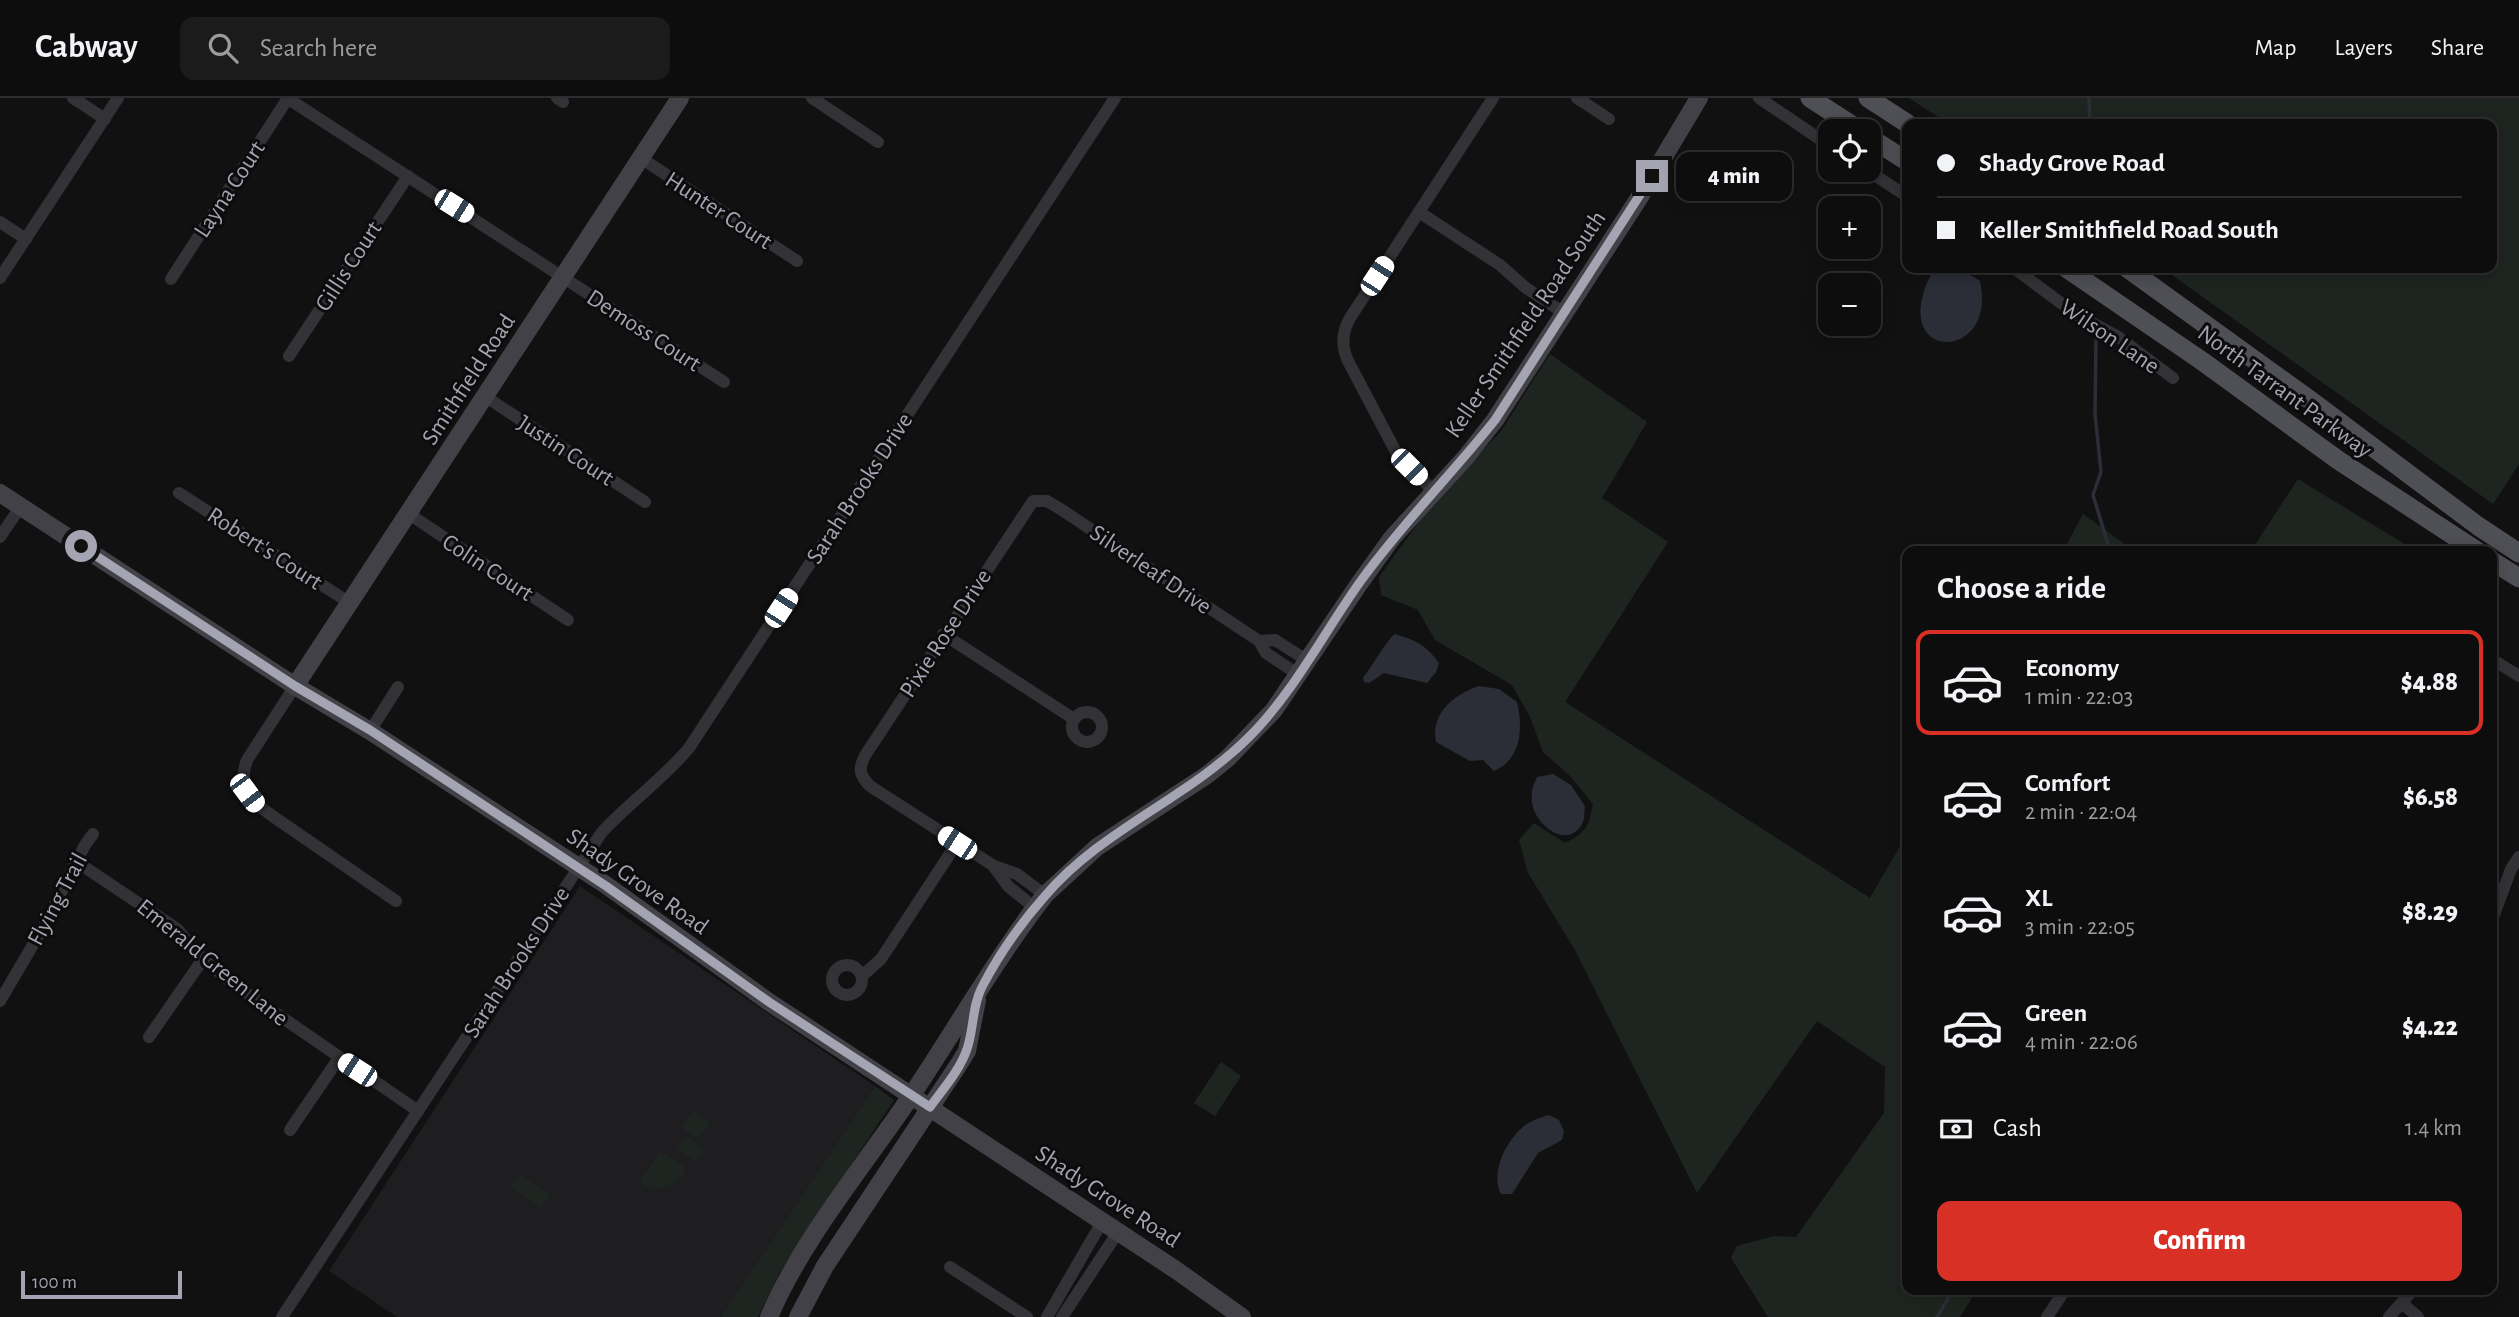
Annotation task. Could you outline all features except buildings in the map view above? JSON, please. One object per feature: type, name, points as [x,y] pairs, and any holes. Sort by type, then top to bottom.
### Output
[{"type":"main road","name":"Smithfield Road","points":[[295,686],[680,98]]},
{"type":"main road","name":"Keller Smithfield Road South","points":[[769,1317],[778,1297],[823,1223],[1040,902],[1097,847],[1178,795],[1228,758],[1274,710],[1392,538],[1466,457],[1495,420],[1641,195],[1699,98]]},
{"type":"main road","points":[[1810,98],[1842,119]]},
{"type":"main road","points":[[1868,98],[1902,120]]},
{"type":"main road","points":[[1881,149],[1902,159]]},
{"type":"main road","name":"North Tarrant Parkway","points":[[2073,273],[2202,361],[2349,468],[2469,546]]},
{"type":"main road","name":"North Tarrant Parkway","points":[[2134,273],[2478,526],[2519,553]]},
{"type":"main road","name":"Shady Grove Road","points":[[0,493],[295,686],[370,730],[577,867],[769,1002],[1176,1269],[1242,1317]]},
{"type":"main road","points":[[2497,564],[2519,579]]},
{"type":"main road","name":"Keller Smithfield Road South","points":[[798,1317],[825,1266],[967,1051],[980,989]]},
{"type":"street","points":[[73,98],[105,119]]},
{"type":"street","points":[[0,278],[118,98]]},
{"type":"street","name":"Demoss Court","points":[[288,98],[724,382]]},
{"type":"street","name":"Layna Court","points":[[171,279],[288,98]]},
{"type":"street","points":[[812,98],[878,142]]},
{"type":"street","name":"Sarah Brooks Drive","points":[[282,1317],[602,832],[623,809],[668,772],[689,748],[1115,98]]},
{"type":"street","points":[[1433,491],[1396,452],[1348,360],[1343,342],[1350,318],[1493,98]]},
{"type":"street","points":[[1577,98],[1609,118]]},
{"type":"street","points":[[1759,98],[1818,138]]},
{"type":"street","name":"Hunter Court","points":[[641,158],[797,261]]},
{"type":"street","name":"Gillis Court","points":[[289,356],[408,176]]},
{"type":"street","points":[[1881,179],[1902,193]]},
{"type":"street","points":[[1419,212],[1500,265],[1527,288],[1564,313]]},
{"type":"street","points":[[0,222],[26,239]]},
{"type":"street","name":"Wilson Lane","points":[[2021,273],[2077,315],[2117,336],[2173,378]]},
{"type":"street","name":"Justin Court","points":[[486,397],[645,502]]},
{"type":"street","name":"Robert's Court","points":[[179,493],[350,603]]},
{"type":"street","name":"Silverleaf Drive","points":[[1041,499],[1259,641],[1266,653],[1303,668]]},
{"type":"street","name":"Pixie Rose Drive","points":[[957,843],[870,786],[861,775],[861,762],[1027,508],[1033,501],[1041,499]]},
{"type":"street","points":[[0,537],[21,506]]},
{"type":"street","name":"Colin Court","points":[[408,514],[568,620]]},
{"type":"street","points":[[943,634],[1074,719]]},
{"type":"street","points":[[2497,663],[2519,676]]},
{"type":"street","points":[[295,686],[247,760],[243,770],[247,793],[256,805],[396,901]]},
{"type":"street","points":[[370,730],[398,687]]},
{"type":"street","name":"Flying Trail","points":[[0,1001],[93,834]]},
{"type":"street","points":[[862,976],[881,959],[957,843],[994,866],[1008,886],[1040,902]]},
{"type":"street","points":[[2497,907],[2511,869],[2519,857]]},
{"type":"street","name":"Emerald Green Lane","points":[[77,862],[163,918],[177,929],[203,959],[232,983],[418,1111]]},
{"type":"street","points":[[149,1037],[203,959]]},
{"type":"street","points":[[290,1130],[339,1058]]},
{"type":"street","points":[[1047,1317],[1102,1222]]},
{"type":"street","points":[[1062,1317],[1118,1233]]},
{"type":"street","points":[[950,1267],[1027,1317]]},
{"type":"street","points":[[2047,1317],[2062,1295]]},
{"type":"street","points":[[2389,1317],[2409,1295]]},
{"type":"street","points":[[2402,1303],[2418,1317]]},
{"type":"shaded area","points":[[1909,98],[2519,98],[2519,464],[2493,504],[2169,273],[2497,273],[2497,119],[1941,119]]},
{"type":"shaded area","points":[[1932,273],[1966,274],[1980,281],[1982,305],[1976,323],[1966,335],[1954,341],[1940,341],[1929,335],[1922,323],[1921,304]]},
{"type":"shaded area","points":[[1550,354],[1647,422],[1602,498],[1668,542],[1565,702],[1870,898],[1902,843],[1902,1295],[1974,1295],[1960,1317],[1768,1317],[1731,1258],[1737,1246],[1774,1236],[1796,1237],[1884,1113],[1885,1067],[1817,1021],[1697,1193],[1575,950],[1528,873],[1519,840],[1534,823],[1565,843],[1578,836],[1585,828],[1593,804],[1570,776],[1543,752],[1530,717],[1512,685],[1435,640],[1418,610],[1381,595],[1379,577],[1428,509],[1501,431]]},
{"type":"shaded area","points":[[2298,479],[2408,546],[2254,546]]},
{"type":"shaded area","points":[[2083,514],[2127,546],[2066,546]]},
{"type":"shaded area","points":[[1394,634],[1420,644],[1439,663],[1427,683],[1384,673],[1369,683],[1364,682],[1363,678]]},
{"type":"shaded area","points":[[1479,686],[1499,689],[1517,702],[1519,712],[1520,732],[1515,750],[1503,766],[1494,771],[1483,760],[1470,761],[1436,742],[1437,722],[1446,706],[1461,694]]},
{"type":"shaded area","points":[[1553,774],[1571,785],[1585,806],[1583,822],[1576,831],[1568,835],[1550,830],[1542,823],[1532,804],[1532,791],[1537,777]]},
{"type":"shaded area","points":[[580,886],[875,1086],[721,1317],[397,1317],[329,1271]]},
{"type":"shaded area","points":[[1221,1062],[1241,1076],[1215,1116],[1194,1103]]},
{"type":"shaded area","points":[[875,1086],[894,1100],[780,1272],[758,1317],[721,1317]]},
{"type":"shaded area","points":[[693,1110],[710,1122],[698,1139],[681,1127]]},
{"type":"shaded area","points":[[1549,1115],[1559,1120],[1564,1131],[1562,1140],[1538,1153],[1512,1194],[1501,1194],[1497,1177],[1511,1140],[1529,1123]]},
{"type":"shaded area","points":[[686,1136],[705,1150],[695,1162],[677,1149]]},
{"type":"shaded area","points":[[660,1151],[685,1167],[684,1173],[677,1181],[652,1190],[640,1182]]},
{"type":"shaded area","points":[[519,1174],[550,1194],[540,1208],[511,1187]]},
{"type":"waterway","points":[[2089,98],[2090,119]]},
{"type":"waterway","points":[[2096,338],[2095,414],[2101,472],[2093,495],[2108,546]]},
{"type":"waterway","points":[[1937,1317],[1950,1295]]},
{"type":"route","points":[[81,546],[295,686],[370,730],[606,886],[769,1002],[930,1107],[967,1051],[980,989],[1045,895],[1097,847],[1207,775],[1252,735],[1274,710],[1392,538],[1466,457],[1495,420],[1652,176]]}]
